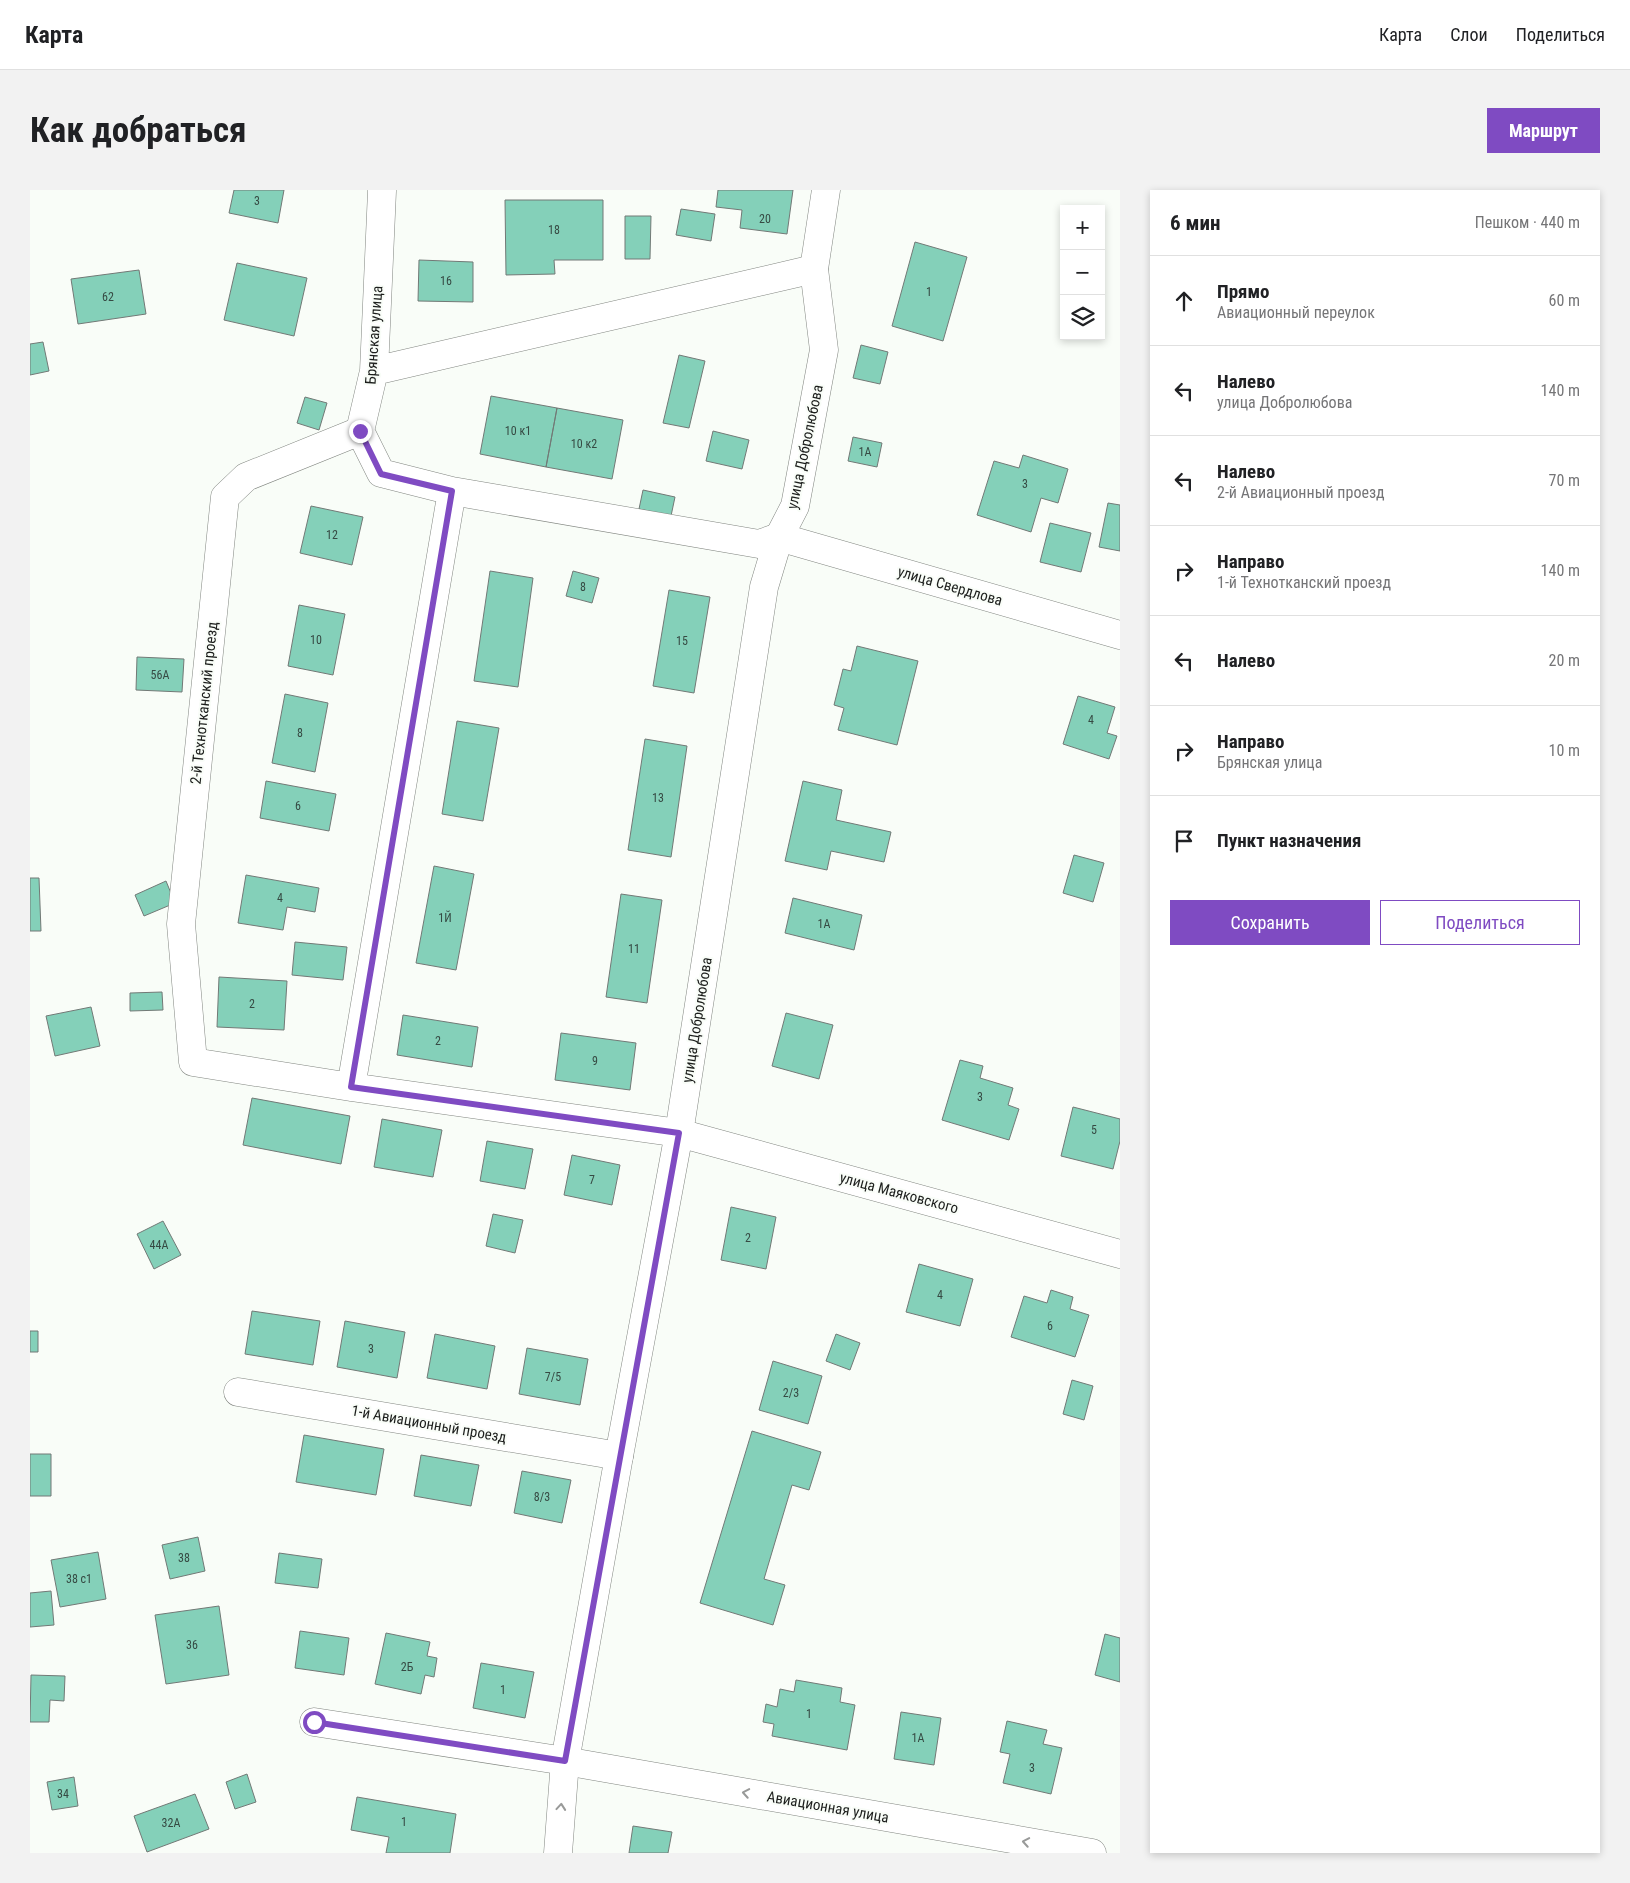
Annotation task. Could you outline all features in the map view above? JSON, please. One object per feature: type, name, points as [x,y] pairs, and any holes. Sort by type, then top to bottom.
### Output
[{"type":"street","name":"улица Добролюбова","points":[[558,1853],[565,1761],[679,1133],[764,587],[779,537],[795,506],[824,350],[814,269],[826,190]]},
{"type":"street","name":"Брянская улица","points":[[360,431],[374,371],[382,191]]},
{"type":"street","points":[[374,371],[814,269]]},
{"type":"street","points":[[360,431],[381,474],[452,491],[759,544],[779,537]]},
{"type":"street","name":"2-й Технотканский проезд","points":[[193,1062],[181,924],[225,497],[246,477],[360,431]]},
{"type":"street","points":[[351,1087],[452,491]]},
{"type":"street","name":"улица Свердлова","points":[[779,537],[1120,635]]},
{"type":"street","name":"улица Маяковского","points":[[193,1062],[351,1087],[679,1133],[1120,1254]]},
{"type":"street","name":"1-й Авиационный проезд","points":[[238,1392],[619,1456]]},
{"type":"street","name":"Авиационная улица","points":[[314,1722],[565,1761],[1092,1853]]},
{"type":"building","points":[[234,190],[284,190],[278,223],[229,213]]},
{"type":"building","points":[[718,190],[793,190],[787,234],[740,228],[742,210],[716,207]]},
{"type":"building","points":[[505,200],[603,200],[603,260],[554,260],[555,274],[506,275]]},
{"type":"building","points":[[681,209],[715,214],[711,241],[676,235]]},
{"type":"building","points":[[625,216],[651,216],[650,259],[625,259]]},
{"type":"building","points":[[915,242],[967,257],[943,341],[892,326]]},
{"type":"building","points":[[419,260],[473,262],[473,302],[418,301]]},
{"type":"building","points":[[237,263],[307,278],[294,336],[224,320]]},
{"type":"building","points":[[139,270],[146,314],[78,324],[71,279]]},
{"type":"building","points":[[43,342],[49,371],[30,375],[30,344]]},
{"type":"building","points":[[861,345],[888,352],[880,384],[853,378]]},
{"type":"building","points":[[679,355],[705,361],[689,428],[663,423]]},
{"type":"building","points":[[491,396],[557,408],[546,467],[480,454]]},
{"type":"building","points":[[305,397],[327,403],[319,430],[297,423]]},
{"type":"building","points":[[557,408],[623,420],[612,479],[546,467]]},
{"type":"building","points":[[713,431],[749,440],[742,469],[706,461]]},
{"type":"building","points":[[853,437],[882,443],[877,467],[848,461]]},
{"type":"building","points":[[1023,455],[1068,469],[1058,503],[1041,498],[1031,532],[977,515],[994,461],[1019,468]]},
{"type":"building","points":[[643,490],[675,497],[671,516],[639,509]]},
{"type":"building","points":[[1108,503],[1120,505],[1120,551],[1099,547]]},
{"type":"building","points":[[311,506],[363,517],[352,565],[300,553]]},
{"type":"building","points":[[1050,523],[1091,533],[1081,572],[1040,562]]},
{"type":"building","points":[[490,571],[533,578],[518,687],[474,681]]},
{"type":"building","points":[[573,571],[599,578],[592,603],[566,596]]},
{"type":"building","points":[[669,590],[710,597],[694,693],[653,686]]},
{"type":"building","points":[[299,605],[345,614],[333,675],[288,666]]},
{"type":"building","points":[[857,646],[918,661],[897,745],[838,730],[844,708],[834,705],[843,669],[851,671]]},
{"type":"building","points":[[137,657],[184,659],[182,692],[136,690]]},
{"type":"building","points":[[285,694],[328,703],[315,772],[272,763]]},
{"type":"building","points":[[1078,696],[1115,707],[1107,733],[1117,736],[1109,759],[1063,744]]},
{"type":"building","points":[[457,721],[499,728],[483,821],[442,814]]},
{"type":"building","points":[[645,739],[687,746],[671,857],[628,850]]},
{"type":"building","points":[[266,781],[336,794],[329,831],[260,818]]},
{"type":"building","points":[[803,781],[842,790],[836,820],[891,832],[884,862],[831,851],[827,870],[785,861]]},
{"type":"building","points":[[1074,855],[1104,863],[1093,902],[1063,893]]},
{"type":"building","points":[[434,866],[474,874],[456,970],[416,963]]},
{"type":"building","points":[[246,875],[319,888],[315,912],[287,907],[283,930],[238,923]]},
{"type":"building","points":[[30,878],[39,878],[41,931],[30,931]]},
{"type":"building","points":[[166,881],[175,903],[144,916],[135,895]]},
{"type":"building","points":[[621,894],[662,900],[647,1003],[606,997]]},
{"type":"building","points":[[793,898],[862,915],[854,950],[785,933]]},
{"type":"building","points":[[295,942],[347,947],[343,980],[292,975]]},
{"type":"building","points":[[219,977],[287,981],[284,1030],[217,1027]]},
{"type":"building","points":[[162,992],[163,1010],[130,1011],[130,993]]},
{"type":"building","points":[[91,1007],[100,1046],[55,1056],[46,1016]]},
{"type":"building","points":[[786,1013],[833,1025],[819,1079],[772,1066]]},
{"type":"building","points":[[403,1015],[478,1027],[472,1067],[397,1055]]},
{"type":"building","points":[[561,1033],[636,1043],[630,1090],[555,1080]]},
{"type":"building","points":[[960,1060],[983,1066],[980,1078],[1013,1088],[1008,1105],[1019,1109],[1009,1140],[942,1120]]},
{"type":"building","points":[[252,1098],[350,1116],[341,1164],[243,1145]]},
{"type":"building","points":[[1073,1107],[1120,1119],[1120,1141],[1113,1169],[1061,1156]]},
{"type":"building","points":[[382,1119],[442,1130],[433,1177],[374,1167]]},
{"type":"building","points":[[487,1141],[533,1149],[525,1189],[480,1181]]},
{"type":"building","points":[[572,1155],[620,1165],[612,1205],[564,1195]]},
{"type":"building","points":[[731,1207],[776,1217],[766,1269],[721,1260]]},
{"type":"building","points":[[493,1214],[523,1220],[515,1253],[486,1246]]},
{"type":"building","points":[[163,1221],[181,1255],[154,1269],[137,1234]]},
{"type":"building","points":[[919,1264],[973,1279],[960,1326],[906,1312]]},
{"type":"building","points":[[1051,1290],[1073,1297],[1070,1309],[1089,1315],[1075,1357],[1011,1337],[1024,1296],[1047,1303]]},
{"type":"building","points":[[252,1311],[320,1321],[313,1365],[245,1354]]},
{"type":"building","points":[[345,1321],[405,1332],[397,1378],[337,1367]]},
{"type":"building","points":[[30,1331],[38,1331],[38,1352],[30,1352]]},
{"type":"building","points":[[435,1334],[495,1346],[487,1389],[427,1378]]},
{"type":"building","points":[[836,1334],[860,1343],[850,1370],[826,1361]]},
{"type":"building","points":[[527,1348],[588,1359],[580,1405],[519,1394]]},
{"type":"building","points":[[773,1361],[822,1376],[808,1424],[759,1410]]},
{"type":"building","points":[[1072,1380],[1093,1386],[1084,1420],[1063,1414]]},
{"type":"building","points":[[752,1431],[821,1452],[809,1490],[792,1485],[764,1579],[785,1585],[773,1625],[700,1603]]},
{"type":"building","points":[[304,1435],[384,1449],[376,1495],[296,1482]]},
{"type":"building","points":[[30,1454],[51,1454],[51,1496],[30,1496]]},
{"type":"building","points":[[421,1455],[479,1465],[471,1506],[414,1496]]},
{"type":"building","points":[[522,1471],[571,1480],[562,1523],[514,1513]]},
{"type":"building","points":[[198,1537],[205,1571],[170,1579],[162,1545]]},
{"type":"building","points":[[98,1552],[106,1599],[60,1607],[51,1560]]},
{"type":"building","points":[[279,1553],[322,1559],[318,1588],[275,1583]]},
{"type":"building","points":[[51,1591],[54,1625],[30,1627],[30,1593]]},
{"type":"building","points":[[219,1606],[229,1675],[166,1684],[155,1615]]},
{"type":"building","points":[[300,1631],[349,1638],[344,1675],[295,1668]]},
{"type":"building","points":[[386,1633],[430,1642],[427,1656],[437,1658],[434,1677],[425,1675],[421,1694],[375,1684]]},
{"type":"building","points":[[1105,1634],[1120,1638],[1120,1682],[1095,1675]]},
{"type":"building","points":[[481,1663],[534,1672],[525,1718],[473,1708]]},
{"type":"building","points":[[31,1675],[65,1676],[64,1701],[50,1700],[49,1722],[30,1722]]},
{"type":"building","points":[[796,1680],[842,1688],[840,1702],[855,1705],[847,1750],[772,1736],[774,1724],[763,1722],[766,1704],[777,1707],[780,1689],[794,1692]]},
{"type":"building","points":[[901,1712],[941,1718],[934,1765],[894,1759]]},
{"type":"building","points":[[1007,1721],[1047,1730],[1043,1744],[1062,1748],[1051,1794],[1003,1783],[1010,1754],[1000,1752]]},
{"type":"building","points":[[247,1774],[256,1802],[235,1809],[226,1782]]},
{"type":"building","points":[[74,1777],[78,1806],[52,1810],[47,1782]]},
{"type":"building","points":[[195,1794],[209,1829],[147,1852],[134,1816]]},
{"type":"building","points":[[357,1797],[456,1814],[450,1853],[386,1853],[389,1837],[351,1830]]},
{"type":"building","points":[[633,1826],[672,1832],[668,1853],[629,1853]]},
{"type":"route","points":[[314,1722],[565,1761],[679,1133],[351,1087],[452,491],[381,474],[360,431]]}]
